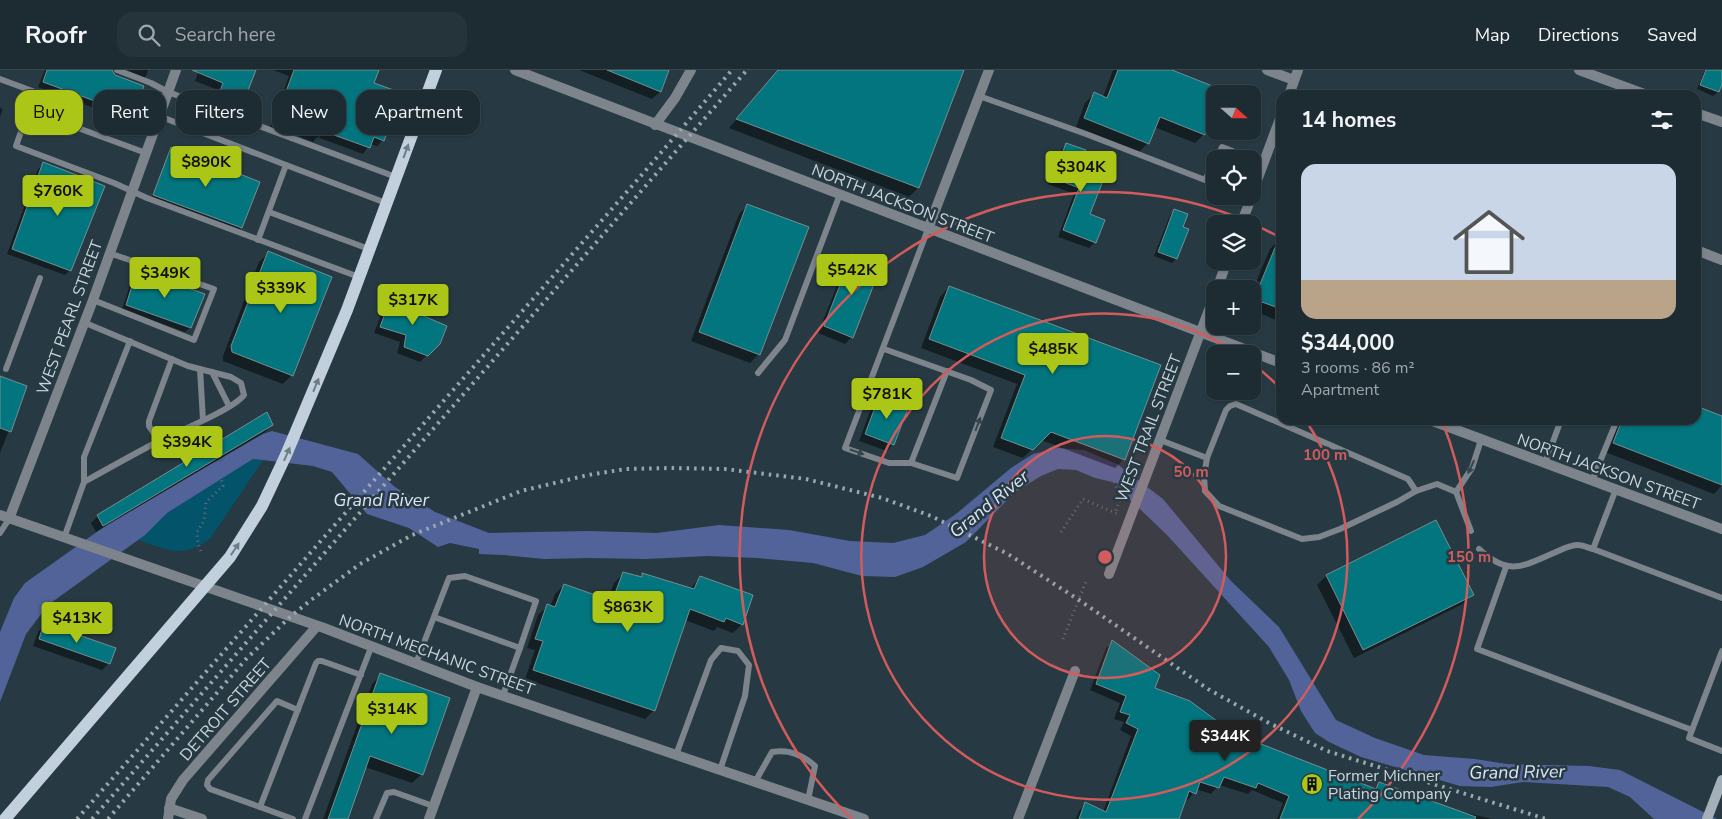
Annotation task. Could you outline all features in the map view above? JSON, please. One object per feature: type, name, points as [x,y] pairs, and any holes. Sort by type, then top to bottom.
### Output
[{"type":"main road","points":[[5,819],[235,549],[262,506],[297,430],[359,277],[436,70]]},
{"type":"street","name":"WEST PEARL STREET","points":[[166,97],[176,70]]},
{"type":"street","name":"NORTH JACKSON STREET","points":[[515,70],[1276,361]]},
{"type":"street","points":[[655,125],[675,98],[691,70]]},
{"type":"street","points":[[928,229],[989,70]]},
{"type":"street","points":[[1267,70],[1294,80]]},
{"type":"street","points":[[1291,90],[1298,70]]},
{"type":"street","points":[[1579,70],[1633,90]]},
{"type":"street","points":[[1701,115],[1722,122]]},
{"type":"street","name":"WEST PEARL STREET","points":[[5,517],[93,300],[152,135]]},
{"type":"street","points":[[1261,171],[1276,145]]},
{"type":"street","points":[[1701,252],[1722,260]]},
{"type":"street","name":"WEST TRAIL STREET","points":[[1109,574],[1206,317]]},
{"type":"street","name":"NORTH JACKSON STREET","points":[[1443,425],[1722,528]]},
{"type":"street","name":"NORTH MECHANIC STREET","points":[[5,517],[372,645],[416,664],[502,696],[864,819]]},
{"type":"street","name":"DETROIT STREET","points":[[168,819],[174,793],[183,780],[317,626]]},
{"type":"street","points":[[1018,819],[1075,670]]},
{"type":"street","points":[[429,819],[477,687]]},
{"type":"street","points":[[1707,819],[1722,780]]},
{"type":"street","points":[[169,808],[202,819]]},
{"type":"lane","points":[[117,70],[151,82],[168,92],[396,177]]},
{"type":"lane","points":[[0,79],[30,90]]},
{"type":"lane","points":[[979,96],[1086,134],[1205,180],[1206,178]]},
{"type":"lane","points":[[166,119],[386,203]]},
{"type":"lane","points":[[83,130],[146,153]]},
{"type":"lane","points":[[20,135],[16,146],[359,277]]},
{"type":"lane","points":[[258,240],[286,165]]},
{"type":"lane","points":[[758,373],[785,340],[840,194]]},
{"type":"lane","points":[[269,212],[369,249]]},
{"type":"lane","points":[[884,348],[971,380],[991,390],[957,478],[911,463],[889,463],[846,448],[928,229]]},
{"type":"lane","points":[[93,300],[194,340],[214,289],[109,253]]},
{"type":"lane","points":[[6,368],[40,278]]},
{"type":"lane","points":[[83,322],[172,359],[200,369],[232,377],[241,383],[244,395],[240,400],[229,406],[84,482]]},
{"type":"lane","points":[[64,538],[84,482],[84,457],[130,341]]},
{"type":"lane","points":[[159,441],[149,426],[149,421],[172,359]]},
{"type":"lane","points":[[200,369],[203,420]]},
{"type":"lane","points":[[911,463],[947,371]]},
{"type":"lane","points":[[212,372],[229,406]]},
{"type":"lane","points":[[1276,421],[1236,404],[1226,410],[1207,458],[1204,476],[1205,491],[1219,506],[1302,538],[1319,537],[1397,502],[1416,490],[1437,484],[1456,492],[1472,531]]},
{"type":"lane","points":[[1284,425],[1408,479],[1416,490]]},
{"type":"lane","points":[[1545,464],[1560,425]]},
{"type":"lane","points":[[1592,481],[1615,425]]},
{"type":"lane","points":[[1160,440],[1207,458]]},
{"type":"lane","points":[[1456,492],[1472,468],[1481,440]]},
{"type":"lane","points":[[1593,549],[1616,489]]},
{"type":"lane","points":[[0,533],[5,517]]},
{"type":"lane","points":[[1479,550],[1492,562],[1506,567],[1521,566],[1571,545],[1580,545],[1722,598]]},
{"type":"lane","points":[[1506,567],[1477,649],[1692,730]]},
{"type":"lane","points":[[416,664],[449,578],[465,576],[536,601],[502,696]]},
{"type":"lane","points":[[434,617],[520,648]]},
{"type":"lane","points":[[305,819],[372,645]]},
{"type":"lane","points":[[676,755],[711,660],[721,648],[738,652],[749,665],[745,696],[720,770]]},
{"type":"lane","points":[[1722,651],[1689,738],[1722,751]]},
{"type":"lane","points":[[260,807],[316,663],[318,661],[362,675]]},
{"type":"lane","points":[[293,819],[210,789],[206,785],[208,780],[277,701],[298,710]]},
{"type":"lane","points":[[755,782],[772,752],[780,750],[794,753],[816,766],[808,800]]},
{"type":"lane","points":[[376,819],[388,794],[394,792],[433,806]]},
{"type":"path","points":[[201,551],[197,532],[204,522],[206,502],[223,486],[221,479]]},
{"type":"path","points":[[1114,482],[1121,497],[1115,513]]},
{"type":"path","points":[[1061,532],[1083,499],[1115,513],[1131,516]]},
{"type":"path","points":[[1063,639],[1087,579]]},
{"type":"shaded area","points":[[253,459],[263,460],[210,539],[183,551],[175,551],[138,540],[167,513]]},
{"type":"water","name":"Grand River","points":[[272,431],[358,454],[395,487],[435,512],[489,533],[590,531],[657,533],[719,525],[789,530],[850,541],[893,543],[925,535],[956,514],[1011,468],[1033,454],[1058,448],[1084,450],[1117,464],[1163,499],[1231,581],[1279,627],[1336,720],[1375,738],[1424,755],[1475,759],[1507,764],[1589,766],[1620,770],[1717,819],[1654,819],[1630,797],[1608,787],[1523,782],[1491,787],[1460,786],[1361,757],[1329,742],[1315,733],[1301,711],[1289,680],[1269,647],[1167,535],[1122,492],[1117,483],[1095,478],[1076,470],[1058,469],[1041,476],[1015,492],[966,542],[923,567],[895,577],[862,576],[813,563],[757,558],[708,556],[646,559],[544,559],[479,554],[479,549],[450,543],[438,547],[409,528],[367,514],[332,472],[313,466],[253,459],[167,513],[145,535],[48,605],[26,634],[0,702],[0,632],[14,598],[25,583],[108,524],[263,434]]},
{"type":"building","points":[[47,70],[112,70],[115,75],[144,86],[142,90],[93,90],[93,100],[83,97],[83,90],[65,90],[43,82]]},
{"type":"building","points":[[192,70],[256,70],[248,90],[220,90],[223,83]]},
{"type":"building","points":[[294,70],[379,70],[374,83],[394,90],[356,90],[356,135],[386,135],[384,141],[374,137],[370,148],[334,135],[346,135],[346,90],[287,90]]},
{"type":"building","points":[[607,70],[669,70],[661,92]]},
{"type":"building","points":[[778,70],[964,70],[919,188],[736,119]]},
{"type":"building","points":[[1118,70],[1172,70],[1210,85],[1206,85],[1206,132],[1205,135],[1160,117],[1149,144],[1084,118],[1094,92],[1107,98]]},
{"type":"building","points":[[1706,70],[1722,70],[1722,84],[1719,92],[1700,85]]},
{"type":"building","points":[[1066,143],[1086,150],[1080,164],[1106,173],[1090,214],[1105,220],[1096,243],[1063,230],[1079,188],[1053,178]]},
{"type":"building","points":[[171,147],[260,182],[242,228],[153,195]]},
{"type":"building","points":[[43,162],[105,186],[71,271],[12,249]]},
{"type":"building","points":[[747,204],[809,227],[760,355],[699,332]]},
{"type":"building","points":[[1174,209],[1188,214],[1183,227],[1189,229],[1177,259],[1158,252]]},
{"type":"building","points":[[1276,245],[1276,307],[1261,302],[1261,282]]},
{"type":"building","points":[[268,251],[332,277],[293,376],[232,352],[231,346]]},
{"type":"building","points":[[852,254],[881,266],[853,338],[824,326]]},
{"type":"building","points":[[137,270],[205,294],[191,328],[126,305]]},
{"type":"building","points":[[949,286],[1161,365],[1125,460],[1051,432],[1033,450],[1001,438],[1025,375],[929,339]]},
{"type":"building","points":[[392,294],[416,304],[412,311],[447,326],[440,344],[428,356],[404,347],[406,335],[380,327]]},
{"type":"building","points":[[0,376],[27,386],[11,432],[0,428]]},
{"type":"building","points":[[880,394],[909,405],[894,445],[865,434]]},
{"type":"building","points":[[1701,408],[1722,416],[1722,485],[1613,443],[1620,425],[1701,425]]},
{"type":"building","points":[[267,412],[273,425],[103,526],[97,515]]},
{"type":"building","points":[[1436,520],[1474,595],[1363,650],[1326,575]]},
{"type":"building","points":[[623,572],[642,577],[642,573],[694,589],[700,576],[753,595],[743,625],[726,618],[724,622],[690,609],[655,711],[533,670],[543,641],[535,639],[547,604],[555,607],[564,584],[598,596],[599,592],[614,596]]},
{"type":"building","points":[[44,623],[116,648],[110,664],[39,639]]},
{"type":"building","points":[[1112,640],[1160,675],[1155,688],[1190,701],[1233,733],[1376,789],[1379,782],[1476,817],[1475,819],[1280,819],[1289,796],[1258,783],[1256,788],[1224,777],[1219,788],[1200,782],[1196,794],[1189,791],[1179,819],[1079,819],[1085,802],[1106,812],[1138,729],[1126,723],[1130,715],[1120,712],[1126,696],[1096,684]]},
{"type":"building","points":[[380,673],[450,698],[423,775],[370,756],[348,819],[328,819]]},
{"type":"railway","points":[[77,819],[732,70]]},
{"type":"railway","points":[[92,819],[747,70]]},
{"type":"railway","points":[[108,819],[247,658],[290,617],[360,564],[412,535],[521,491],[588,475],[626,469],[671,468],[725,469],[806,479],[882,498],[931,516],[1008,554],[1079,600],[1208,689],[1269,723],[1327,751],[1546,819]]},
{"type":"place","name":"Former Michner Plating Company","points":[[1312,784]]}]
